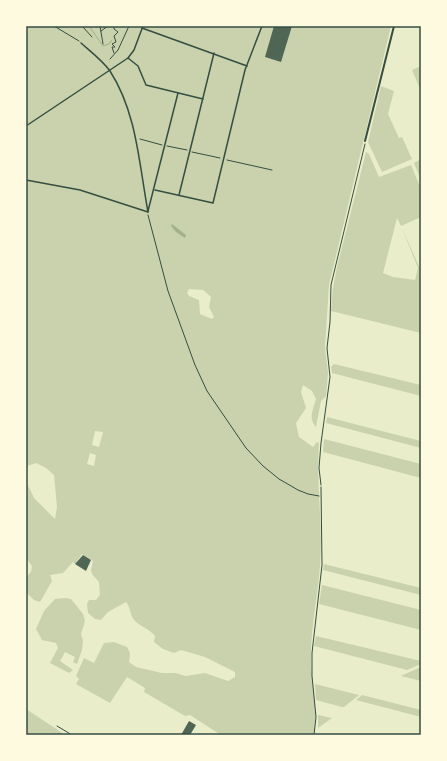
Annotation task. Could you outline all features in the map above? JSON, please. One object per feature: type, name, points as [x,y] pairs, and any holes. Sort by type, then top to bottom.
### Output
[{"type":"street","points":[[155,190],[213,203],[247,66],[262,26]]},
{"type":"street","points":[[366,141],[394,26]]},
{"type":"street","points":[[26,126],[128,58],[134,50],[143,27],[247,66]]},
{"type":"street","points":[[81,43],[109,70],[123,95],[132,118],[148,212]]},
{"type":"street","points":[[179,195],[214,53]]},
{"type":"street","points":[[128,58],[138,66],[146,86],[203,99]]},
{"type":"street","points":[[148,212],[155,190],[178,93]]},
{"type":"street","points":[[26,180],[80,190],[148,212]]},
{"type":"lane","points":[[314,735],[316,717],[312,676],[312,653],[322,565],[321,487]]},
{"type":"lane","points":[[57,726],[72,735]]},
{"type":"path","points":[[54,26],[76,38],[81,43]]},
{"type":"path","points":[[82,26],[92,37]]},
{"type":"path","points":[[100,26],[104,44]]},
{"type":"path","points":[[101,31],[108,26]]},
{"type":"path","points":[[114,26],[114,29],[118,32],[114,36],[116,42],[112,44],[115,47],[112,47],[114,54]]},
{"type":"path","points":[[110,59],[118,50],[129,26]]},
{"type":"path","points":[[135,138],[272,170]]},
{"type":"path","points":[[321,487],[320,461],[330,377],[327,348],[330,322],[331,285],[366,141]]},
{"type":"path","points":[[148,218],[168,291],[195,365],[207,392],[246,448],[264,466],[279,479],[298,490],[308,494],[322,496]]},
{"type":"shaded area","points":[[26,26],[391,26],[329,285],[325,347],[328,373],[326,396],[321,401],[316,427],[312,417],[316,399],[312,391],[303,385],[301,392],[306,408],[296,423],[299,437],[313,447],[317,442],[319,443],[318,474],[321,550],[311,645],[311,665],[316,717],[313,735],[221,735],[190,715],[185,716],[144,692],[145,688],[127,677],[110,703],[76,684],[79,679],[76,676],[84,658],[94,663],[104,643],[114,642],[127,647],[130,653],[129,662],[136,667],[162,673],[175,673],[186,676],[205,673],[228,681],[235,677],[235,672],[205,657],[181,650],[174,653],[163,649],[154,642],[155,636],[153,634],[134,620],[126,602],[108,612],[101,620],[95,619],[88,613],[87,604],[89,600],[96,600],[100,595],[99,582],[92,574],[91,570],[93,561],[82,554],[75,564],[73,562],[63,573],[50,575],[52,581],[40,602],[34,600],[26,592],[26,577],[31,572],[32,566],[26,558],[26,481],[34,498],[55,519],[57,507],[54,475],[46,468],[36,463],[27,466],[26,473]],"holes":[[[189,289],[203,290],[211,297],[209,307],[214,317],[212,319],[200,314],[199,300],[189,296],[187,293]],[[95,431],[103,432],[99,447],[92,445]],[[90,453],[96,455],[94,466],[87,464]]]},
{"type":"shaded area","points":[[421,66],[421,91],[412,70]]},
{"type":"shaded area","points":[[381,86],[394,91],[388,114],[399,138],[402,137],[412,159],[382,172],[368,142]]},
{"type":"shaded area","points":[[366,152],[369,154],[379,177],[411,165],[421,189],[421,217],[401,226],[397,218],[383,273],[393,277],[415,280],[418,268],[402,228],[421,271],[421,333],[331,311],[337,267]]},
{"type":"shaded area","points":[[421,159],[421,180],[414,163]]},
{"type":"shaded area","points":[[172,224],[186,235],[185,238],[176,232],[171,226]]},
{"type":"shaded area","points":[[334,364],[421,385],[421,396],[332,373],[331,367]]},
{"type":"shaded area","points":[[327,417],[421,441],[421,448],[326,423]]},
{"type":"shaded area","points":[[324,439],[421,464],[421,478],[323,452]]},
{"type":"shaded area","points":[[324,564],[421,588],[421,595],[323,570]]},
{"type":"shaded area","points":[[322,585],[421,610],[421,630],[319,604]]},
{"type":"shaded area","points":[[55,599],[71,599],[83,614],[85,621],[81,634],[83,641],[82,650],[77,664],[73,662],[75,657],[65,652],[60,661],[73,670],[69,673],[50,663],[58,648],[56,643],[42,640],[36,629],[44,611]]},
{"type":"shaded area","points":[[316,636],[421,661],[421,664],[407,670],[314,646]]},
{"type":"shaded area","points":[[421,667],[421,681],[401,676]]},
{"type":"shaded area","points":[[315,684],[359,695],[342,707],[316,700]]},
{"type":"shaded area","points":[[362,695],[421,710],[421,717],[356,700]]},
{"type":"shaded area","points":[[26,709],[61,732],[66,735],[26,735]]},
{"type":"shaded area","points":[[318,715],[332,718],[318,728]]},
{"type":"building","points":[[274,26],[292,26],[281,62],[265,57]]},
{"type":"building","points":[[83,555],[91,560],[86,571],[75,564]]},
{"type":"building","points":[[189,721],[196,725],[190,735],[181,735]]},
{"type":"waterway","points":[[89,26],[103,46],[109,44],[112,40]]}]
